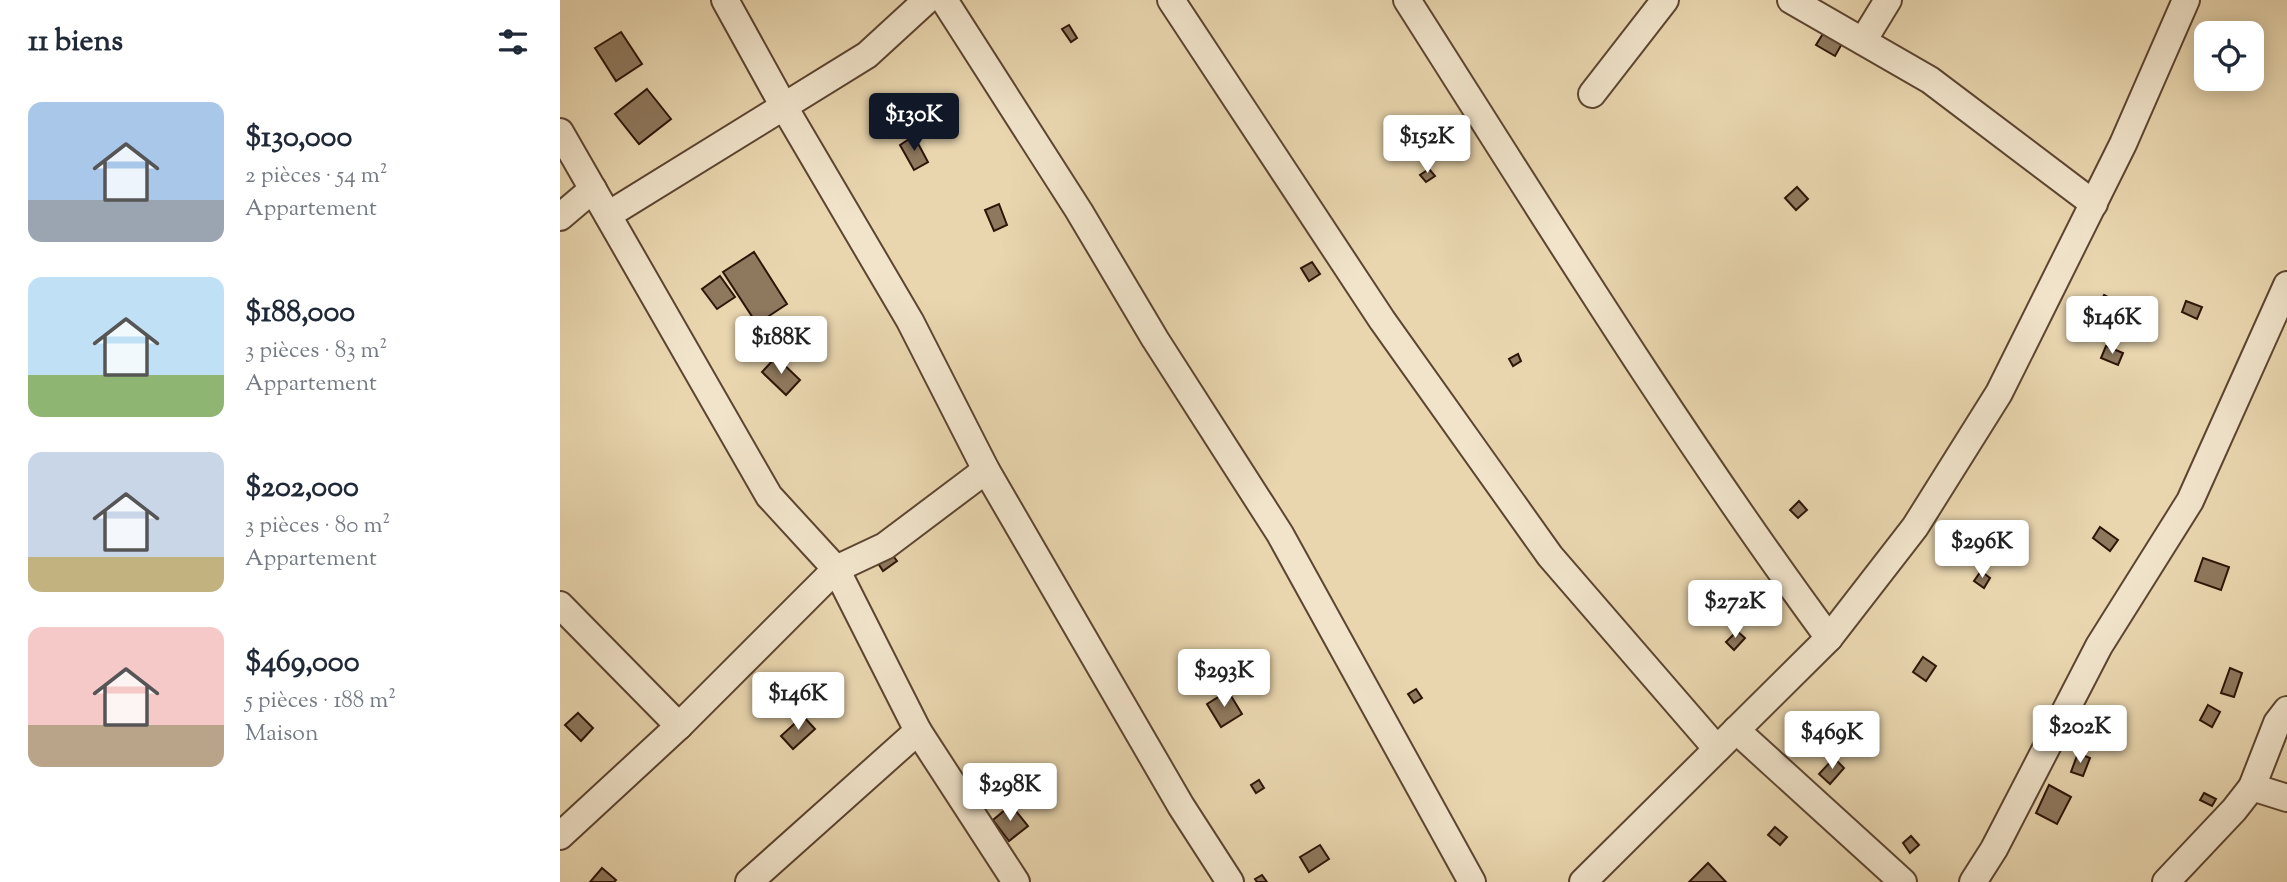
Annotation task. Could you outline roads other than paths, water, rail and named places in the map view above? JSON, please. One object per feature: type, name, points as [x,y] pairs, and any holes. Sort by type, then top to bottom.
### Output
[{"type":"street","points":[[725,0],[783,105],[911,321],[986,470],[1181,806],[1230,882]]},
{"type":"street","points":[[608,215],[867,55],[927,0]]},
{"type":"street","points":[[944,0],[1280,534],[1472,882]]},
{"type":"street","points":[[1171,0],[1382,320],[1550,556],[1717,749]]},
{"type":"street","points":[[1407,0],[1736,508],[1829,638]]},
{"type":"street","points":[[1592,94],[1665,0]]},
{"type":"street","points":[[1791,0],[1930,80],[2094,204]]},
{"type":"street","points":[[1863,41],[1888,0]]},
{"type":"street","points":[[1583,882],[1829,638],[1915,527],[1999,393],[2129,132],[2186,0]]},
{"type":"street","points":[[560,132],[769,496],[836,569],[918,731],[1005,877]]},
{"type":"street","points":[[560,217],[593,189]]},
{"type":"street","points":[[1973,882],[1994,849],[2099,646],[2190,500],[2287,285]]},
{"type":"street","points":[[560,836],[679,726],[836,569],[885,546],[986,470]]},
{"type":"street","points":[[560,605],[679,726]]},
{"type":"street","points":[[2166,882],[2252,788],[2277,723],[2287,710]]},
{"type":"street","points":[[1737,730],[1903,882]]},
{"type":"street","points":[[749,882],[918,731]]},
{"type":"street","points":[[2252,788],[2287,798]]}]
